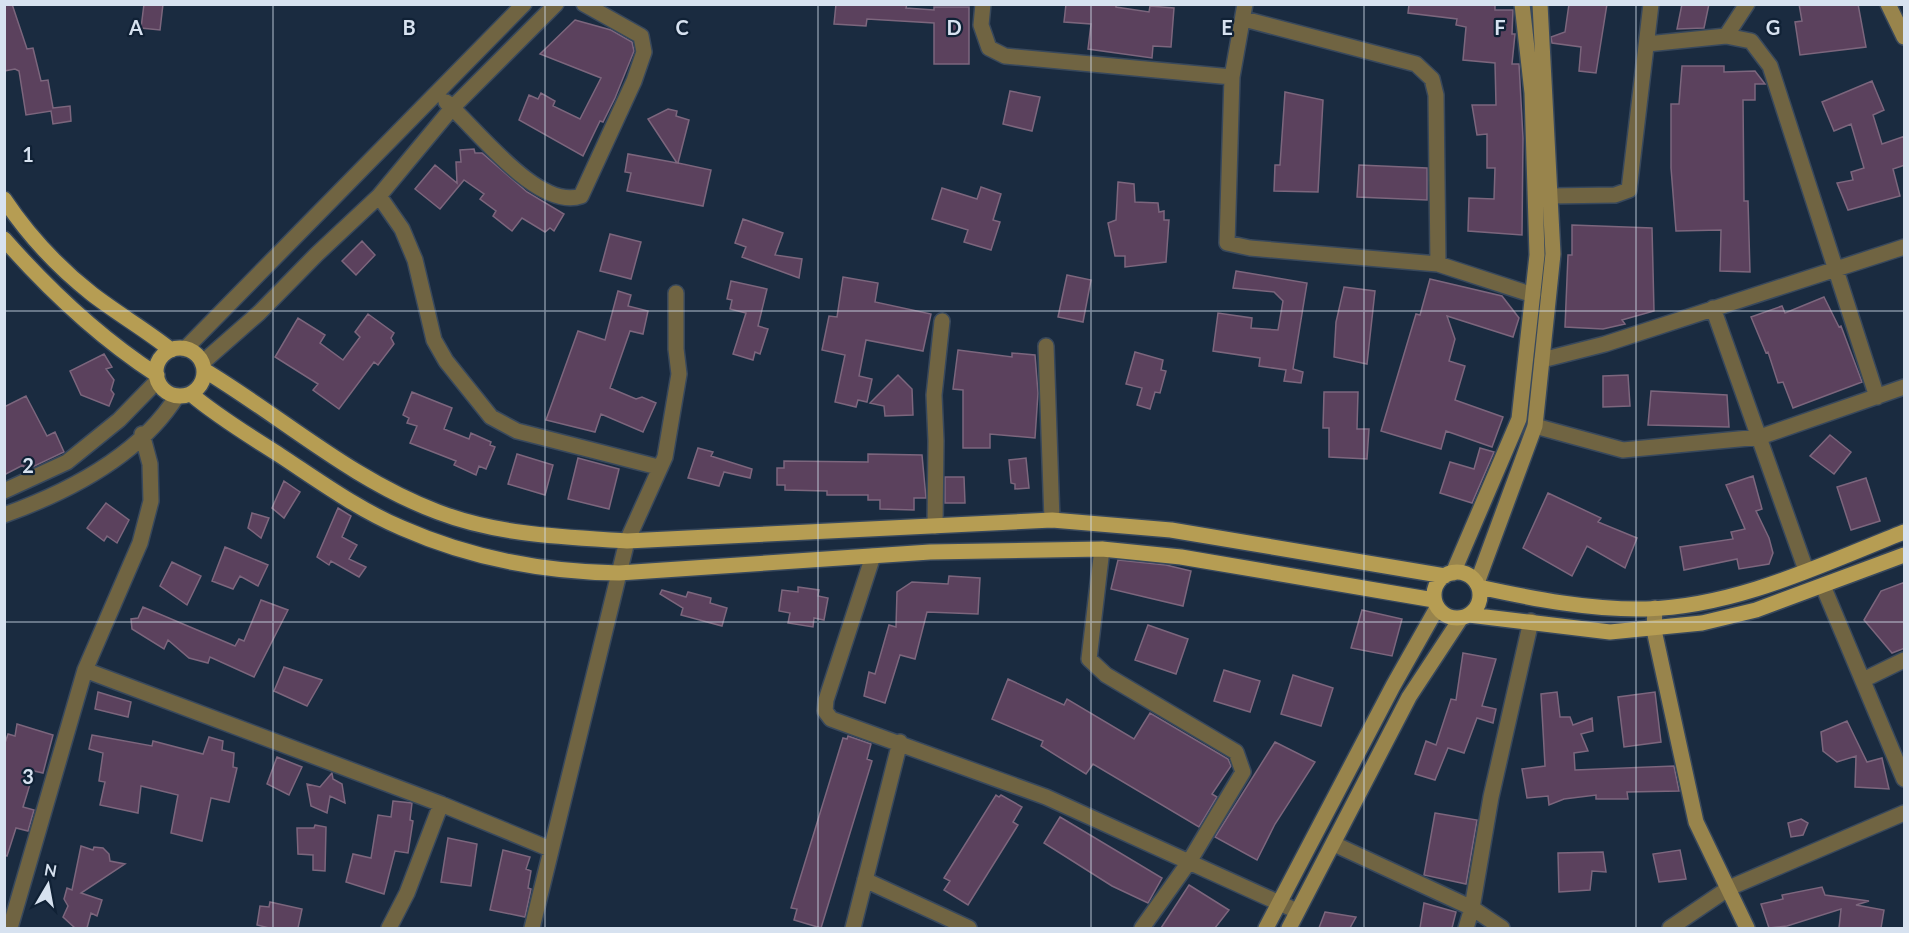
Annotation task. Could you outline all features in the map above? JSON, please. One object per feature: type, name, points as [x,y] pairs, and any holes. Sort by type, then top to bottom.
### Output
[{"type":"main road","points":[[4,199],[38,242],[91,293],[178,350],[195,354],[203,366],[351,469],[439,513],[507,531],[563,538],[627,541],[1052,520],[1171,530],[1470,576],[1478,585],[1557,603],[1655,608],[1720,598],[1806,570],[1905,532]]},
{"type":"main road","points":[[4,239],[50,288],[103,335],[157,377],[168,393],[184,395],[208,408],[333,490],[401,528],[451,547],[515,564],[619,573],[1005,549],[1102,549],[1181,556],[1436,604]]},
{"type":"main road","points":[[157,377],[163,356],[178,350]]},
{"type":"main road","points":[[184,395],[201,384],[203,366]]},
{"type":"main road","points":[[1449,574],[1436,586],[1436,604],[1443,614],[1531,621],[1610,632],[1654,630],[1702,623],[1756,610],[1905,555]]},
{"type":"main road","points":[[1465,617],[1479,603],[1478,585]]},
{"type":"street","points":[[178,350],[342,193],[524,4]]},
{"type":"street","points":[[203,366],[379,196],[453,108],[556,4]]},
{"type":"street","points":[[436,93],[510,165],[545,190],[557,197],[572,199],[581,196],[634,81],[644,52],[641,36],[584,4]]},
{"type":"street","points":[[983,4],[981,25],[989,48],[1005,56],[1232,77]]},
{"type":"street","points":[[1449,574],[1519,419],[1537,255],[1532,93],[1522,4]]},
{"type":"street","points":[[1478,585],[1535,426],[1546,323],[1553,254],[1540,4]]},
{"type":"street","points":[[1550,196],[1615,195],[1629,190],[1651,4]]},
{"type":"street","points":[[1726,36],[1747,4]]},
{"type":"street","points":[[1888,4],[1905,37]]},
{"type":"street","points":[[1438,264],[1436,95],[1432,79],[1416,64],[1244,12],[1232,77],[1227,243],[1250,248],[1438,264],[1533,295]]},
{"type":"street","points":[[1647,44],[1726,36],[1751,41],[1770,66],[1877,397]]},
{"type":"street","points":[[379,196],[402,229],[415,260],[434,340],[446,361],[491,417],[517,431],[658,468]]},
{"type":"street","points":[[1542,360],[1605,344],[1713,308],[1837,271],[1905,247]]},
{"type":"street","points":[[532,928],[627,541],[658,468],[665,457],[679,374],[676,349],[676,293]]},
{"type":"street","points":[[1713,308],[1806,570]]},
{"type":"street","points":[[935,526],[934,395],[942,321]]},
{"type":"street","points":[[1530,321],[1546,323]]},
{"type":"street","points":[[1046,346],[1052,520]]},
{"type":"street","points":[[4,491],[67,462],[118,420],[157,377]]},
{"type":"street","points":[[1535,426],[1623,450],[1760,437],[1905,387]]},
{"type":"street","points":[[4,515],[73,487],[97,471],[184,395]]},
{"type":"street","points":[[10,928],[86,670],[140,543],[151,501],[150,464],[142,434]]},
{"type":"street","points":[[1102,549],[1089,658],[1106,675],[1236,752],[1243,772],[1189,862],[1142,928]]},
{"type":"street","points":[[873,556],[825,711],[831,719],[900,742],[1046,797],[1298,911]]},
{"type":"street","points":[[1823,586],[1905,779]]},
{"type":"street","points":[[1266,928],[1436,604]]},
{"type":"street","points":[[1655,608],[1654,630],[1683,754],[1696,822],[1747,928]]},
{"type":"street","points":[[1289,928],[1409,697],[1465,617]]},
{"type":"street","points":[[1466,928],[1472,908],[1491,797],[1531,621]]},
{"type":"street","points":[[1863,680],[1905,660]]},
{"type":"street","points":[[86,670],[441,804],[550,849]]},
{"type":"street","points":[[853,928],[900,742]]},
{"type":"street","points":[[389,928],[407,893],[441,804]]},
{"type":"street","points":[[1670,928],[1729,888],[1905,813]]},
{"type":"street","points":[[1334,844],[1472,908],[1502,928]]},
{"type":"street","points":[[865,880],[969,928]]},
{"type":"building","points":[[4,4],[12,4],[27,49],[33,48],[41,81],[48,80],[53,108],[70,106],[71,121],[53,124],[51,111],[26,115],[19,71],[15,69],[4,71]]},
{"type":"building","points":[[144,4],[163,4],[160,30],[141,28]]},
{"type":"building","points":[[836,4],[907,4],[906,8],[934,10],[934,7],[969,7],[969,64],[934,64],[934,23],[867,19],[866,26],[834,24]]},
{"type":"building","points":[[1066,4],[1116,4],[1116,7],[1149,12],[1150,6],[1174,8],[1171,47],[1153,46],[1152,58],[1088,49],[1091,24],[1064,22]]},
{"type":"building","points":[[1409,4],[1495,4],[1495,10],[1513,10],[1512,34],[1515,34],[1512,64],[1519,64],[1523,138],[1522,235],[1468,231],[1469,198],[1494,199],[1495,168],[1487,168],[1487,134],[1477,135],[1472,105],[1496,105],[1495,63],[1463,60],[1466,27],[1456,25],[1457,19],[1408,13]]},
{"type":"building","points":[[1569,4],[1607,4],[1596,73],[1579,71],[1581,47],[1552,43],[1551,37],[1565,32]]},
{"type":"building","points":[[1682,4],[1709,4],[1704,28],[1677,29]]},
{"type":"building","points":[[1799,4],[1858,4],[1866,47],[1800,55],[1795,22],[1802,21]]},
{"type":"building","points":[[575,20],[611,30],[632,42],[634,51],[615,98],[603,122],[600,121],[583,156],[519,120],[529,95],[538,99],[541,93],[555,101],[553,106],[580,119],[601,78],[540,54]]},
{"type":"building","points":[[1682,66],[1724,66],[1724,72],[1755,71],[1765,84],[1755,84],[1755,100],[1743,100],[1744,201],[1748,201],[1750,272],[1720,271],[1721,230],[1676,231],[1671,168],[1671,104],[1679,104]]},
{"type":"building","points":[[1872,81],[1884,110],[1873,115],[1882,144],[1905,136],[1905,165],[1893,169],[1900,196],[1848,210],[1837,183],[1853,180],[1851,172],[1864,168],[1851,124],[1834,131],[1822,102]]},
{"type":"building","points":[[1010,91],[1040,97],[1032,131],[1003,124]]},
{"type":"building","points":[[1285,92],[1323,100],[1318,192],[1274,191],[1275,165],[1280,165]]},
{"type":"building","points":[[668,109],[677,111],[676,116],[689,120],[678,163],[711,170],[703,206],[627,191],[631,173],[625,172],[628,154],[677,163],[648,119]]},
{"type":"building","points":[[474,149],[475,153],[482,153],[527,192],[564,214],[554,231],[550,228],[545,232],[522,218],[512,231],[493,216],[496,211],[480,199],[484,194],[464,180],[440,209],[415,189],[435,165],[457,183],[456,162],[461,162],[460,150]]},
{"type":"building","points":[[1359,165],[1427,168],[1427,200],[1357,197]]},
{"type":"building","points":[[1118,182],[1134,184],[1135,202],[1158,203],[1159,212],[1164,211],[1164,220],[1169,220],[1166,262],[1125,267],[1125,256],[1115,256],[1108,223],[1116,220]]},
{"type":"building","points":[[981,187],[1001,194],[993,220],[1000,222],[991,250],[964,242],[968,230],[932,219],[942,188],[977,199]]},
{"type":"building","points":[[743,219],[783,233],[775,255],[802,259],[799,278],[742,257],[746,247],[735,243]]},
{"type":"building","points":[[1572,225],[1652,228],[1654,311],[1622,320],[1625,324],[1603,329],[1565,327],[1568,255],[1572,255]]},
{"type":"building","points":[[610,234],[641,242],[631,279],[600,271]]},
{"type":"building","points":[[362,241],[375,255],[356,275],[342,261]]},
{"type":"building","points":[[1236,271],[1307,283],[1293,369],[1303,372],[1301,383],[1284,381],[1286,370],[1259,366],[1260,358],[1213,351],[1218,313],[1252,318],[1251,328],[1278,330],[1283,301],[1274,292],[1233,288]]},
{"type":"building","points":[[1067,275],[1091,280],[1083,322],[1058,317]]},
{"type":"building","points":[[843,277],[878,283],[875,302],[931,314],[923,351],[866,340],[859,376],[872,379],[867,402],[858,400],[856,407],[835,402],[845,355],[822,350],[829,316],[837,317]]},
{"type":"building","points":[[1430,279],[1502,296],[1519,318],[1513,337],[1447,316],[1455,339],[1449,361],[1465,366],[1455,400],[1503,417],[1492,447],[1446,431],[1441,449],[1381,431],[1416,314],[1420,315]]},
{"type":"building","points":[[731,281],[767,289],[758,326],[768,329],[760,354],[755,352],[753,360],[733,354],[746,313],[730,309],[732,300],[727,299]]},
{"type":"building","points":[[1344,287],[1375,291],[1367,364],[1334,357],[1336,322]]},
{"type":"building","points":[[618,291],[631,295],[628,306],[648,311],[643,334],[630,331],[610,388],[636,399],[642,397],[656,403],[643,432],[601,414],[595,432],[546,420],[578,331],[605,340]]},
{"type":"building","points":[[1824,297],[1839,327],[1841,326],[1862,382],[1793,408],[1783,382],[1778,383],[1768,352],[1766,353],[1751,317],[1782,306],[1785,313]]},
{"type":"building","points":[[368,314],[394,333],[391,338],[394,344],[378,365],[374,362],[339,409],[313,390],[318,384],[275,357],[298,318],[325,335],[320,343],[343,360],[360,337],[355,332]]},
{"type":"building","points":[[958,350],[1012,357],[1012,353],[1035,355],[1038,393],[1035,438],[990,434],[990,448],[963,448],[963,390],[953,389]]},
{"type":"building","points":[[1135,352],[1163,360],[1161,370],[1166,371],[1160,393],[1155,392],[1150,409],[1137,405],[1142,388],[1126,384]]},
{"type":"building","points":[[104,354],[112,367],[106,369],[114,380],[111,390],[114,394],[109,406],[81,395],[70,371]]},
{"type":"building","points":[[898,375],[912,389],[913,415],[885,416],[884,406],[870,403]]},
{"type":"building","points":[[1628,375],[1630,406],[1603,407],[1603,376]]},
{"type":"building","points":[[1651,391],[1727,395],[1729,427],[1648,425]]},
{"type":"building","points":[[412,392],[452,408],[444,429],[469,439],[471,433],[491,442],[490,445],[495,447],[486,469],[479,466],[476,475],[454,465],[456,461],[410,443],[417,426],[407,423],[409,418],[403,415]]},
{"type":"building","points":[[1324,392],[1358,392],[1357,429],[1369,429],[1367,459],[1329,457],[1329,428],[1323,428]]},
{"type":"building","points":[[26,396],[47,436],[55,432],[64,452],[26,470],[23,465],[4,475],[4,407]]},
{"type":"building","points":[[1830,435],[1851,452],[1834,474],[1810,456]]},
{"type":"building","points":[[698,448],[713,452],[711,456],[752,469],[750,478],[724,472],[719,486],[688,478]]},
{"type":"building","points":[[1480,448],[1494,452],[1472,503],[1440,493],[1450,462],[1474,469]]},
{"type":"building","points":[[517,454],[553,465],[545,495],[508,484]]},
{"type":"building","points":[[868,454],[922,455],[926,498],[914,498],[914,510],[880,509],[880,500],[868,500],[868,495],[827,495],[827,491],[785,490],[785,485],[777,485],[777,468],[784,468],[784,461],[868,462]]},
{"type":"building","points":[[578,458],[619,469],[609,509],[568,499]]},
{"type":"building","points":[[1026,458],[1029,488],[1015,489],[1015,484],[1011,483],[1009,460]]},
{"type":"building","points":[[1753,476],[1762,509],[1756,511],[1769,538],[1773,553],[1769,564],[1739,569],[1737,559],[1684,570],[1680,547],[1733,539],[1731,532],[1745,529],[1726,485]]},
{"type":"building","points":[[945,477],[964,477],[965,503],[945,503]]},
{"type":"building","points":[[1866,478],[1880,521],[1851,530],[1837,487]]},
{"type":"building","points":[[284,481],[300,492],[284,518],[272,508]]},
{"type":"building","points":[[1548,493],[1601,518],[1598,522],[1637,538],[1625,568],[1587,546],[1572,576],[1523,548]]},
{"type":"building","points":[[106,503],[129,520],[117,543],[107,536],[104,541],[87,528]]},
{"type":"building","points":[[338,508],[351,516],[342,537],[357,545],[349,559],[366,567],[359,577],[331,561],[329,565],[317,557]]},
{"type":"building","points":[[252,513],[269,518],[261,538],[248,528]]},
{"type":"building","points":[[225,547],[268,565],[258,586],[240,576],[233,589],[212,581]]},
{"type":"building","points":[[1118,560],[1166,565],[1191,571],[1183,606],[1111,589]]},
{"type":"building","points":[[172,562],[201,576],[187,605],[160,586]]},
{"type":"building","points":[[949,576],[980,578],[978,614],[927,612],[915,659],[900,655],[885,703],[864,696],[869,672],[875,674],[889,625],[896,627],[897,592],[912,582],[948,584]]},
{"type":"building","points":[[1905,582],[1905,648],[1892,653],[1864,620],[1881,591]]},
{"type":"building","points":[[798,587],[819,590],[818,596],[828,598],[824,620],[814,618],[813,627],[788,623],[790,613],[779,611],[782,590],[798,592]]},
{"type":"building","points":[[662,590],[686,597],[688,592],[711,598],[710,603],[727,608],[722,626],[681,615],[683,608],[660,594]]},
{"type":"building","points":[[261,600],[288,610],[254,677],[210,657],[208,663],[189,658],[168,640],[164,649],[132,629],[131,619],[138,618],[143,607],[235,646],[239,639],[244,641]]},
{"type":"building","points":[[1362,610],[1402,619],[1392,656],[1351,648]]},
{"type":"building","points":[[1148,625],[1188,639],[1176,674],[1135,660]]},
{"type":"building","points":[[1463,653],[1496,659],[1482,706],[1496,709],[1493,723],[1477,718],[1464,753],[1448,748],[1435,780],[1415,774],[1426,741],[1436,745],[1451,699],[1456,700]]},
{"type":"building","points":[[284,667],[322,680],[307,706],[274,691]]},
{"type":"building","points":[[1224,670],[1260,681],[1250,712],[1214,701]]},
{"type":"building","points":[[1293,675],[1333,688],[1321,726],[1281,714]]},
{"type":"building","points":[[1008,679],[1064,705],[1067,699],[1134,739],[1150,713],[1228,759],[1231,766],[1212,794],[1217,797],[1199,827],[1093,764],[1086,774],[1041,746],[1043,741],[992,719]]},
{"type":"building","points":[[98,692],[131,702],[128,717],[95,709]]},
{"type":"building","points":[[1557,692],[1560,717],[1570,717],[1573,725],[1592,718],[1593,731],[1581,734],[1588,751],[1574,753],[1575,770],[1674,766],[1679,791],[1627,792],[1628,799],[1596,799],[1596,795],[1564,799],[1549,805],[1548,796],[1527,798],[1522,769],[1545,766],[1541,694]]},
{"type":"building","points":[[1655,692],[1661,742],[1624,747],[1618,697]]},
{"type":"building","points":[[1847,721],[1867,762],[1882,758],[1889,789],[1855,787],[1856,756],[1837,762],[1823,751],[1821,732]]},
{"type":"building","points":[[17,724],[53,735],[43,773],[34,771],[23,807],[34,810],[28,831],[16,828],[7,856],[4,855],[4,746],[8,734],[15,736]]},
{"type":"building","points":[[92,735],[152,746],[153,741],[203,754],[209,737],[223,741],[222,750],[234,753],[233,767],[237,768],[229,802],[211,798],[202,841],[171,833],[178,795],[141,786],[138,813],[100,805],[105,782],[99,781],[103,753],[89,749]]},
{"type":"building","points":[[848,736],[871,744],[867,759],[872,761],[821,928],[794,920],[797,909],[791,908],[843,738],[847,739]]},
{"type":"building","points":[[1275,742],[1315,762],[1275,824],[1257,860],[1215,837]]},
{"type":"building","points":[[277,757],[302,767],[289,795],[267,784]]},
{"type":"building","points":[[332,773],[333,779],[342,784],[345,803],[330,796],[327,813],[311,806],[307,784],[320,787]]},
{"type":"building","points":[[996,795],[999,797],[1001,795],[1022,807],[1013,822],[1018,825],[968,905],[944,890],[950,881],[944,878]]},
{"type":"building","points":[[393,801],[412,803],[410,820],[413,821],[408,853],[395,851],[384,894],[346,882],[353,854],[371,858],[378,815],[391,817]]},
{"type":"building","points":[[1435,813],[1477,820],[1466,884],[1424,875]]},
{"type":"building","points":[[1060,817],[1162,878],[1148,903],[1112,886],[1044,843]]},
{"type":"building","points":[[1801,819],[1808,823],[1803,835],[1791,837],[1788,823]]},
{"type":"building","points":[[315,825],[326,827],[325,871],[313,870],[313,855],[298,854],[297,828],[314,828]]},
{"type":"building","points":[[448,838],[477,844],[471,886],[441,882]]},
{"type":"building","points":[[81,846],[93,850],[94,847],[103,848],[109,854],[110,861],[125,864],[81,893],[102,900],[97,916],[91,913],[87,928],[75,928],[63,917],[68,906],[64,899],[67,888],[72,890]]},
{"type":"building","points":[[503,850],[530,857],[526,869],[531,871],[528,888],[531,889],[525,917],[490,910]]},
{"type":"building","points":[[1680,850],[1686,879],[1659,882],[1653,854]]},
{"type":"building","points":[[1603,852],[1606,872],[1592,871],[1590,890],[1559,892],[1558,853]]},
{"type":"building","points":[[1189,885],[1229,910],[1215,928],[1161,928]]},
{"type":"building","points":[[1822,887],[1825,895],[1869,901],[1856,905],[1884,910],[1881,928],[1839,928],[1841,909],[1787,926],[1769,928],[1761,904],[1783,899],[1782,895]]},
{"type":"building","points":[[270,902],[302,909],[298,928],[269,928],[257,925],[260,906],[269,907]]},
{"type":"building","points":[[1424,903],[1456,912],[1452,928],[1420,928]]},
{"type":"building","points":[[1325,912],[1356,917],[1350,928],[1319,928]]}]
